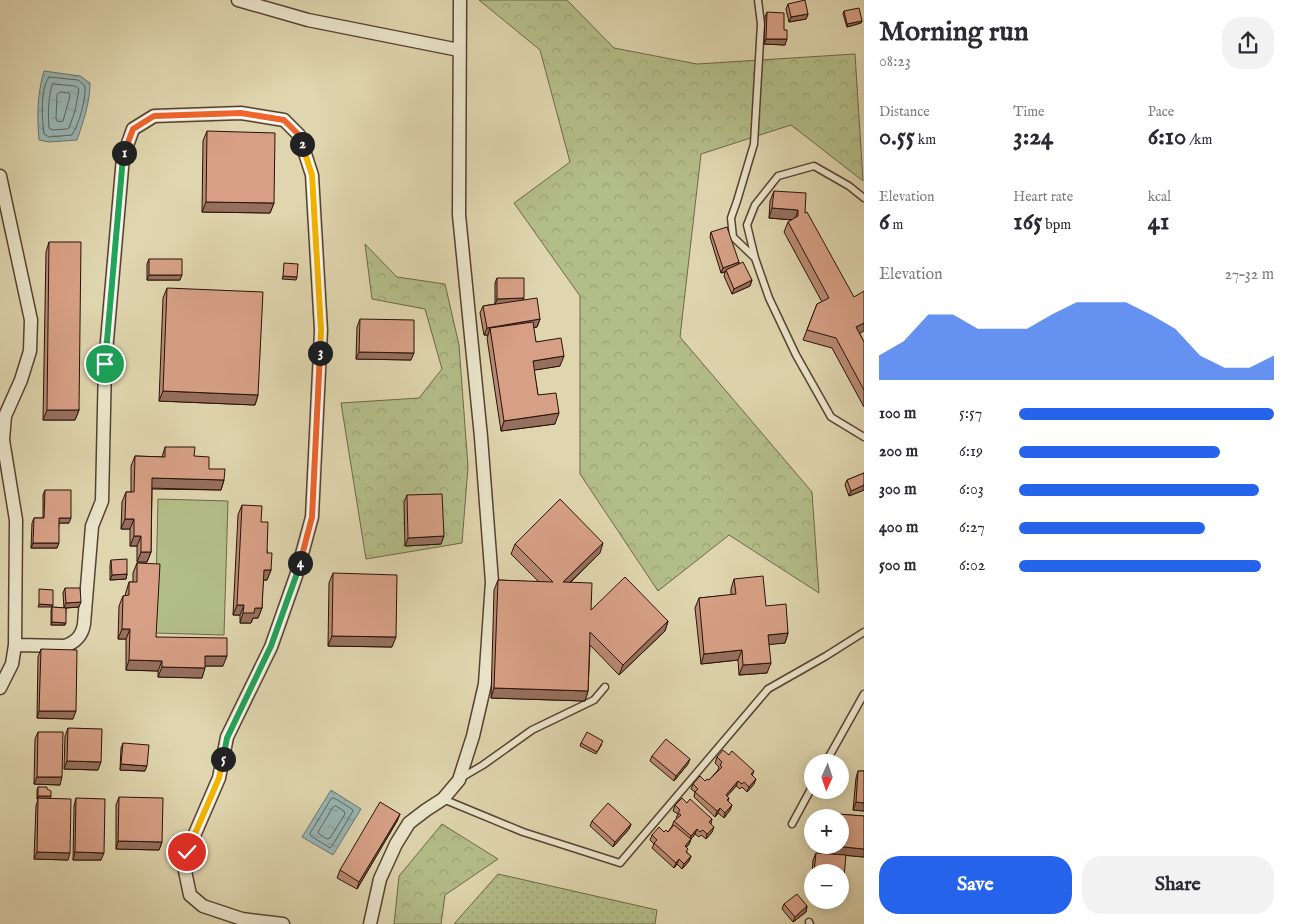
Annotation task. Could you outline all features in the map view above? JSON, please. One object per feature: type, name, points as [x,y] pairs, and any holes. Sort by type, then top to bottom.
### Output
[{"type":"street","points":[[238,0],[308,20],[459,50]]},
{"type":"street","points":[[370,924],[380,879],[404,830],[409,823],[443,799],[459,780],[485,684],[492,582],[481,437],[459,215],[460,0]]},
{"type":"street","points":[[15,645],[65,646],[78,639],[83,632],[92,526],[102,501],[105,364],[123,157],[133,129],[154,116],[241,113],[284,120],[299,135],[312,175],[321,330],[312,517],[296,576],[271,646],[227,738],[219,778],[187,852],[185,872],[190,895],[203,906],[242,920],[283,924]]},
{"type":"street","points":[[0,176],[31,320],[30,351],[21,380],[4,416],[3,440],[16,520],[15,645],[12,664],[0,688]]},
{"type":"lane","points":[[755,258],[733,237],[730,218],[738,201],[754,144],[761,24],[758,0]]},
{"type":"lane","points":[[864,198],[849,186],[814,166],[778,176],[755,205],[747,225],[755,258],[769,298],[792,346],[831,417],[864,437]]},
{"type":"lane","points":[[443,799],[523,832],[620,863],[768,689],[864,632]]},
{"type":"lane","points":[[459,780],[532,730],[594,700],[605,688]]},
{"type":"lane","points":[[830,754],[864,694]]},
{"type":"lane","points":[[792,824],[806,799]]},
{"type":"green space","points":[[479,0],[567,0],[614,48],[697,64],[855,54],[863,181],[791,125],[701,154],[680,337],[812,492],[819,593],[729,535],[658,591],[580,474],[580,296],[514,203],[570,162],[540,50]]},
{"type":"green space","points":[[365,244],[397,277],[445,284],[459,345],[468,467],[462,543],[366,559],[341,403],[419,398],[442,369],[425,309],[372,299]]},
{"type":"green space","points":[[158,499],[228,501],[224,635],[155,633]]},
{"type":"green space","points":[[442,824],[498,859],[445,895],[441,924],[394,924],[399,876]]},
{"type":"green space","points":[[498,874],[657,910],[655,924],[454,924]]},
{"type":"water","points":[[44,71],[80,76],[90,83],[84,119],[77,140],[49,142],[39,140],[38,105]]},
{"type":"water","points":[[331,790],[361,809],[333,855],[302,837]]},
{"type":"building","points":[[805,0],[808,14],[791,17],[788,4]]},
{"type":"building","points":[[859,8],[862,21],[847,24],[844,11]]},
{"type":"building","points":[[767,12],[784,13],[784,30],[787,30],[787,39],[766,39]]},
{"type":"building","points":[[207,131],[275,133],[274,203],[206,202]]},
{"type":"building","points":[[774,191],[806,193],[805,213],[807,212],[854,297],[864,291],[864,323],[856,327],[864,342],[864,390],[836,338],[807,330],[817,304],[829,298],[788,222],[798,216],[798,210],[772,208]]},
{"type":"building","points":[[727,227],[739,262],[723,268],[711,232]]},
{"type":"building","points":[[49,242],[81,242],[79,410],[47,410]]},
{"type":"building","points":[[149,259],[182,259],[182,275],[149,275]]},
{"type":"building","points":[[743,262],[752,280],[734,289],[726,270]]},
{"type":"building","points":[[284,263],[298,264],[297,277],[283,276]]},
{"type":"building","points":[[497,278],[524,278],[524,298],[497,299]]},
{"type":"building","points":[[167,288],[263,292],[258,395],[163,391]]},
{"type":"building","points":[[537,298],[540,319],[487,328],[483,306]]},
{"type":"building","points":[[360,319],[414,320],[414,353],[359,352]]},
{"type":"building","points":[[533,322],[536,342],[561,338],[564,356],[533,361],[538,395],[556,393],[559,413],[504,421],[490,328]]},
{"type":"building","points":[[165,447],[195,447],[194,456],[209,457],[209,469],[225,469],[224,480],[152,478],[151,552],[141,552],[141,536],[134,536],[134,519],[125,519],[126,492],[134,492],[135,456],[165,457]]},
{"type":"building","points":[[864,473],[864,485],[851,491],[847,480]]},
{"type":"building","points":[[45,490],[71,490],[71,518],[59,518],[59,543],[33,543],[34,518],[44,518]]},
{"type":"building","points":[[442,494],[444,536],[408,538],[407,495]]},
{"type":"building","points":[[560,499],[603,543],[563,582],[592,583],[591,610],[625,577],[668,621],[623,665],[590,632],[588,691],[494,688],[498,580],[553,582],[515,544]]},
{"type":"building","points":[[242,505],[262,506],[261,522],[268,522],[267,553],[272,553],[271,570],[264,570],[262,608],[255,608],[254,613],[243,613],[244,605],[237,605]]},
{"type":"building","points":[[127,559],[127,574],[112,575],[111,560]]},
{"type":"building","points":[[137,563],[160,564],[156,637],[227,638],[227,656],[205,656],[205,668],[162,667],[162,661],[129,660],[130,629],[122,629],[123,596],[129,595],[129,582],[137,582]]},
{"type":"building","points":[[333,573],[397,575],[396,637],[332,636]]},
{"type":"building","points":[[763,576],[766,606],[786,604],[788,633],[768,635],[771,663],[743,665],[742,650],[704,654],[699,598],[736,594],[734,579]]},
{"type":"building","points":[[65,588],[80,588],[81,602],[66,603]]},
{"type":"building","points":[[39,589],[53,590],[53,605],[39,604]]},
{"type":"building","points":[[52,607],[66,608],[66,623],[52,622]]},
{"type":"building","points":[[41,649],[77,650],[76,711],[39,711]]},
{"type":"building","points":[[68,728],[102,729],[101,762],[67,761]]},
{"type":"building","points":[[38,732],[63,732],[62,777],[37,777]]},
{"type":"building","points":[[587,732],[603,741],[597,752],[581,743]]},
{"type":"building","points":[[666,739],[690,759],[676,776],[652,756]]},
{"type":"building","points":[[123,743],[149,745],[147,766],[121,764]]},
{"type":"building","points":[[723,750],[729,755],[732,751],[754,771],[751,774],[756,779],[749,787],[744,782],[742,784],[738,781],[726,795],[729,798],[727,800],[732,805],[725,813],[720,808],[717,811],[695,792],[698,789],[693,784],[700,776],[705,781],[709,780],[722,767],[720,765],[722,762],[717,757]]},
{"type":"building","points":[[858,771],[864,771],[864,803],[856,802]]},
{"type":"building","points":[[38,787],[47,787],[51,791],[51,796],[38,796]]},
{"type":"building","points":[[119,797],[163,798],[162,842],[118,841]]},
{"type":"building","points":[[38,798],[71,799],[70,853],[37,852]]},
{"type":"building","points":[[76,798],[105,799],[104,853],[75,852]]},
{"type":"building","points":[[682,798],[687,803],[690,799],[712,819],[709,822],[714,827],[707,834],[703,830],[700,832],[697,829],[691,836],[674,821],[681,815],[678,813],[680,810],[675,805]]},
{"type":"building","points":[[380,802],[400,814],[359,882],[340,870]]},
{"type":"building","points":[[608,803],[631,824],[615,842],[592,821]]},
{"type":"building","points":[[849,815],[864,816],[864,849],[849,848]]},
{"type":"building","points":[[674,825],[691,839],[685,846],[688,849],[686,852],[691,856],[684,864],[679,859],[676,863],[654,843],[657,840],[652,835],[659,827],[664,832],[666,830],[668,832]]},
{"type":"building","points":[[816,854],[846,855],[845,864],[815,864]]},
{"type":"building","points":[[797,894],[804,902],[804,909],[795,917],[784,904]]},
{"type":"route","points":[[105,364],[123,157],[133,129],[154,116],[241,113],[284,120],[299,135],[312,175],[321,330],[312,517],[296,576],[271,646],[227,738],[219,778],[187,852]]}]
